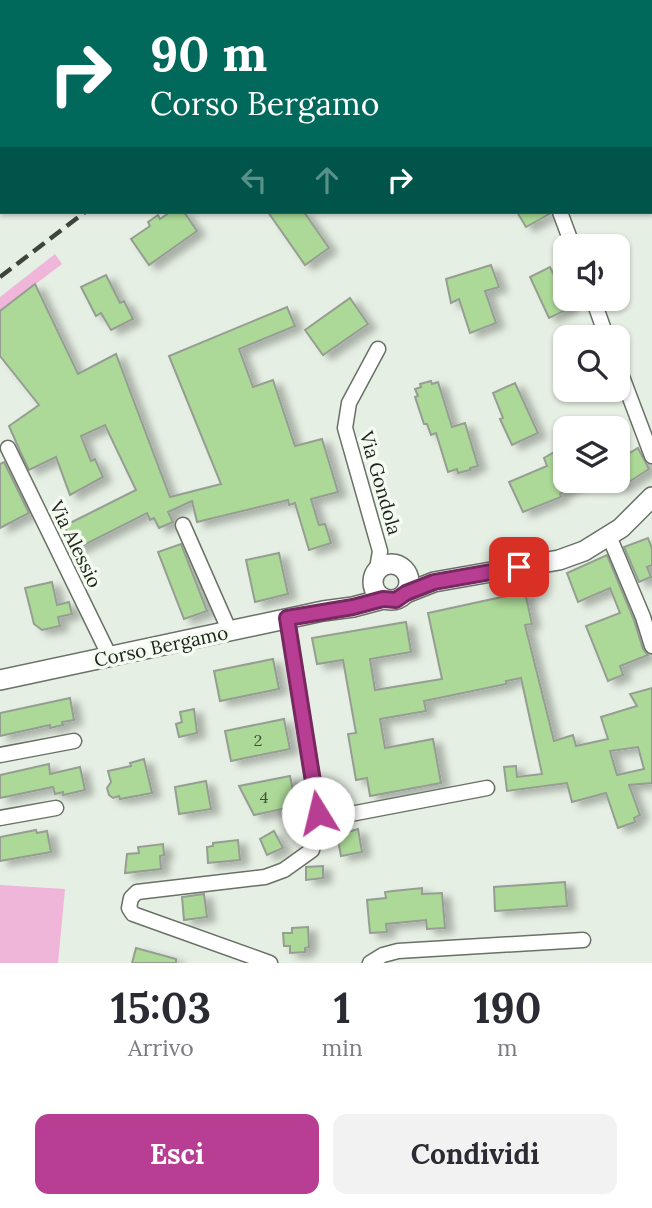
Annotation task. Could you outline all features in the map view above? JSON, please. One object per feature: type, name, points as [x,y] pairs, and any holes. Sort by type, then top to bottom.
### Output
[{"type":"main road","points":[[385,573],[434,582],[559,559],[584,551],[609,536],[621,528],[652,497]]},
{"type":"main road","name":"Corso Bergamo","points":[[0,680],[323,611],[360,594],[385,573],[396,600],[434,582]]},
{"type":"street","points":[[560,214],[568,234]]},
{"type":"street","name":"Via Gondola","points":[[378,349],[349,403],[345,428],[385,573]]},
{"type":"street","points":[[630,398],[652,456]]},
{"type":"street","name":"Via Alessio","points":[[8,448],[110,657]]},
{"type":"street","points":[[183,525],[230,632]]},
{"type":"street","points":[[609,536],[643,617],[652,646]]},
{"type":"street","points":[[270,963],[133,914],[129,908],[131,898],[137,892],[265,877],[284,870],[312,850],[319,820],[287,618]]},
{"type":"street","points":[[0,754],[74,741]]},
{"type":"street","points":[[319,820],[487,788]]},
{"type":"street","points":[[0,818],[56,808]]},
{"type":"street","points":[[370,963],[383,955],[398,951],[583,940]]},
{"type":"shaded area","points":[[55,254],[62,264],[0,311],[0,297]]},
{"type":"shaded area","points":[[0,885],[65,889],[58,963],[0,963]]},
{"type":"building","points":[[167,214],[185,214],[197,231],[149,265],[131,239],[150,226],[148,222],[158,215],[160,219]]},
{"type":"building","points":[[269,214],[305,214],[329,248],[305,265]]},
{"type":"building","points":[[518,214],[549,214],[526,227]]},
{"type":"building","points":[[491,265],[499,287],[485,291],[496,323],[470,333],[459,299],[451,303],[446,279]]},
{"type":"building","points":[[550,267],[553,273],[553,311],[564,311],[549,318],[530,277]]},
{"type":"building","points":[[106,275],[120,303],[124,301],[133,319],[111,330],[101,313],[96,316],[81,287]]},
{"type":"building","points":[[35,284],[78,374],[116,354],[170,497],[221,484],[169,356],[287,307],[295,326],[239,349],[253,387],[273,380],[295,446],[322,439],[338,492],[311,499],[319,525],[325,524],[331,543],[309,550],[295,503],[289,505],[288,500],[197,522],[192,501],[168,512],[173,522],[159,528],[154,518],[150,520],[147,513],[76,549],[64,526],[136,490],[105,425],[81,436],[91,461],[95,459],[103,477],[70,495],[56,457],[29,470],[9,426],[39,405],[0,356],[0,311]]},
{"type":"building","points":[[350,298],[368,324],[323,355],[305,330]]},
{"type":"building","points":[[431,381],[432,384],[438,382],[452,427],[465,423],[478,466],[470,470],[458,473],[457,469],[448,472],[436,433],[431,435],[427,424],[424,424],[415,389],[421,387],[420,384]]},
{"type":"building","points":[[515,383],[538,433],[512,445],[500,419],[503,418],[493,393]]},
{"type":"building","points":[[638,448],[649,469],[630,481],[630,453]]},
{"type":"building","points":[[553,453],[553,493],[562,493],[561,497],[523,512],[509,482],[547,466],[544,458]]},
{"type":"building","points":[[4,462],[29,513],[0,528],[0,464]]},
{"type":"building","points":[[648,538],[652,549],[652,565],[647,567],[651,577],[639,582],[624,547]]},
{"type":"building","points":[[181,544],[207,611],[184,619],[158,552]]},
{"type":"building","points":[[279,553],[288,594],[255,602],[246,560]]},
{"type":"building","points":[[607,555],[643,649],[648,655],[620,666],[623,675],[608,681],[586,626],[620,613],[610,588],[578,602],[567,573]]},
{"type":"building","points":[[52,582],[57,605],[69,602],[72,614],[58,617],[60,626],[42,630],[34,624],[25,588]]},
{"type":"building","points":[[525,592],[532,624],[525,625],[554,741],[573,735],[576,746],[608,739],[601,717],[637,706],[630,694],[652,688],[652,783],[629,785],[640,815],[634,818],[635,822],[618,828],[606,793],[572,802],[567,783],[507,791],[504,767],[516,766],[517,777],[542,774],[521,678],[506,681],[506,684],[424,701],[426,711],[380,719],[385,748],[433,739],[441,783],[370,796],[367,778],[356,780],[348,734],[356,733],[343,660],[317,664],[312,638],[406,622],[411,652],[370,659],[375,690],[442,679],[428,613]],"holes":[[[638,747],[644,769],[617,775],[610,751]]]},
{"type":"building","points":[[273,659],[279,689],[220,701],[214,671]]},
{"type":"building","points":[[70,698],[74,720],[50,728],[50,725],[0,736],[0,713]]},
{"type":"building","points":[[194,709],[197,733],[179,737],[176,724],[182,722],[180,712]]},
{"type":"building","points":[[284,719],[290,749],[231,761],[225,731]]},
{"type":"building","points":[[144,759],[152,793],[120,799],[119,796],[113,798],[109,795],[107,788],[111,782],[108,771],[131,766],[130,763]]},
{"type":"building","points":[[49,764],[50,774],[80,767],[85,790],[63,795],[63,792],[55,794],[53,787],[0,798],[0,775]]},
{"type":"building","points":[[290,776],[296,806],[254,815],[239,786]]},
{"type":"building","points":[[206,781],[211,809],[179,814],[175,787]]},
{"type":"building","points":[[358,829],[362,852],[341,856],[337,835]]},
{"type":"building","points":[[36,830],[37,833],[47,831],[51,852],[0,861],[0,837]]},
{"type":"building","points":[[274,831],[283,848],[267,855],[260,839]]},
{"type":"building","points":[[238,840],[240,860],[208,863],[207,847],[213,846],[213,843]]},
{"type":"building","points":[[163,844],[161,869],[125,873],[127,854],[139,853],[138,847]]},
{"type":"building","points":[[323,866],[323,878],[306,880],[306,867]]},
{"type":"building","points":[[565,882],[567,906],[495,911],[494,887]]},
{"type":"building","points":[[422,888],[422,894],[442,893],[445,928],[427,929],[426,920],[386,924],[387,932],[370,933],[367,900],[386,898],[385,892]]},
{"type":"building","points":[[204,894],[207,917],[184,920],[182,897]]},
{"type":"building","points":[[308,927],[309,947],[305,948],[305,952],[290,953],[290,946],[284,946],[283,933],[292,933],[292,928]]},
{"type":"building","points":[[136,948],[176,959],[176,963],[132,963]]},
{"type":"railway","points":[[0,277],[82,214]]},
{"type":"route","points":[[318,813],[287,618],[383,599],[396,600],[434,582],[519,567]]}]
